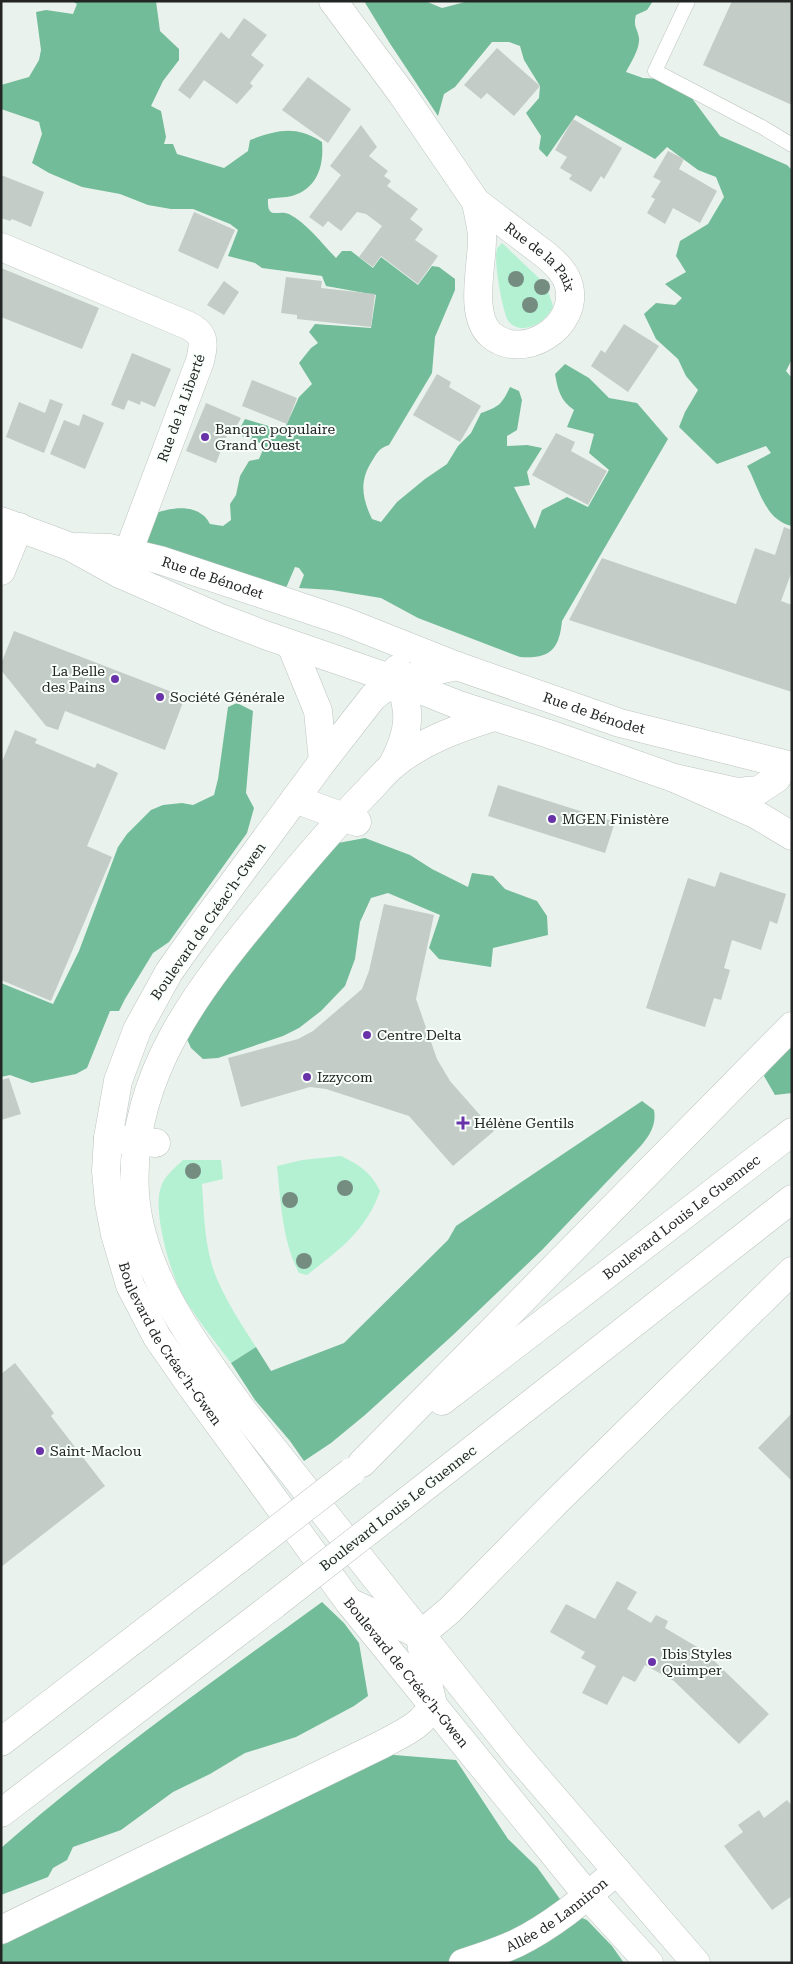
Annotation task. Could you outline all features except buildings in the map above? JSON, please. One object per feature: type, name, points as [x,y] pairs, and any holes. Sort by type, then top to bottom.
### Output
[{"type":"street","name":"Rue de la Paix","points":[[333,1],[396,86],[476,202],[558,265],[566,278],[570,293],[567,311],[560,323],[540,341],[518,345],[506,343],[490,334],[480,318],[478,291],[482,235],[476,202]]},
{"type":"street","name":"Rue de la Liberté","points":[[1,247],[187,325],[199,332],[201,336],[203,344],[200,362],[123,562]]},
{"type":"street","name":"Rue de Bénodet","points":[[10,524],[123,562],[218,617],[291,645],[401,682],[494,718],[549,734],[674,778],[737,792],[759,790],[777,778],[787,766],[620,723],[456,666],[346,622],[180,566],[123,562]]},
{"type":"street","points":[[1,571],[10,524]]},
{"type":"street","name":"Boulevard de Créac'h-Gwen","points":[[389,640],[407,702],[408,723],[401,749],[392,766],[350,819],[243,935],[208,981],[173,1034],[149,1088],[147,1142],[135,1167],[137,1214],[147,1250],[172,1303],[202,1354],[244,1411],[516,1754],[696,1963]]},
{"type":"street","points":[[291,645],[318,710],[323,761]]},
{"type":"street","name":"Boulevard de Créac'h-Gwen","points":[[456,666],[428,672],[401,682],[381,690],[373,697],[323,761],[169,972],[151,1002],[126,1055],[118,1081],[108,1138],[106,1172],[109,1203],[121,1259],[138,1303],[157,1337],[191,1386],[348,1602],[588,1896],[649,1963]]},
{"type":"street","name":"Boulevard de Créac'h-Gwen","points":[[392,766],[432,741],[471,724],[494,718]]},
{"type":"street","points":[[674,778],[756,815],[792,836]]},
{"type":"street","points":[[295,799],[350,819]]},
{"type":"street","points":[[356,1467],[792,1026]]},
{"type":"street","name":"Boulevard Louis Le Guennec","points":[[1,1742],[792,1132]]},
{"type":"street","points":[[108,1138],[147,1142]]},
{"type":"street","name":"Boulevard Louis Le Guennec","points":[[1,1813],[275,1604],[792,1199]]},
{"type":"street","points":[[420,1635],[450,1610],[558,1500],[792,1271]]},
{"type":"street","points":[[348,1602],[420,1635]]},
{"type":"street","points":[[1,1930],[408,1731],[427,1716],[433,1705],[420,1635]]},
{"type":"street","name":"Allée de Lanniron","points":[[463,1963],[518,1943],[588,1896],[617,1871]]},
{"type":"lane","points":[[688,1],[655,71],[762,127],[792,145]]},
{"type":"green space","points":[[72,1],[156,1],[160,31],[179,49],[179,60],[163,81],[151,106],[161,111],[166,137],[164,144],[173,144],[177,154],[224,168],[248,151],[250,140],[286,131],[295,131],[312,137],[322,142],[322,159],[317,175],[308,187],[301,192],[289,197],[268,199],[268,206],[271,212],[285,213],[296,218],[336,258],[342,251],[351,251],[373,268],[381,257],[418,285],[432,266],[439,267],[455,279],[455,290],[435,337],[432,373],[389,445],[377,453],[365,476],[364,497],[372,519],[381,522],[397,502],[447,464],[458,446],[471,433],[481,413],[499,404],[510,387],[519,391],[522,400],[517,430],[507,436],[507,446],[527,445],[542,448],[527,472],[530,485],[514,487],[535,529],[542,510],[567,497],[588,507],[609,470],[589,453],[594,434],[567,427],[574,410],[560,394],[555,374],[565,364],[589,378],[609,398],[637,403],[668,439],[562,621],[561,631],[551,651],[539,656],[520,657],[418,618],[381,598],[332,590],[299,588],[304,575],[299,568],[295,567],[286,588],[258,578],[230,577],[138,543],[149,516],[165,510],[191,509],[199,512],[210,524],[223,526],[231,520],[230,504],[236,495],[240,476],[249,461],[259,459],[265,445],[237,434],[245,419],[272,427],[285,428],[299,397],[312,384],[299,363],[311,348],[318,343],[309,332],[315,324],[371,328],[376,295],[326,286],[322,276],[262,268],[255,263],[228,256],[238,230],[230,224],[193,209],[171,209],[148,205],[120,194],[82,187],[49,173],[32,163],[42,134],[39,122],[1,109],[1,85],[29,77],[39,60],[41,50],[36,12],[46,10],[73,14],[77,4]]},
{"type":"green space","points":[[364,1],[425,1],[442,8],[469,1],[653,1],[647,10],[636,15],[635,25],[639,42],[626,72],[643,78],[660,79],[691,97],[720,136],[787,165],[792,170],[792,359],[786,371],[792,378],[792,526],[783,523],[769,510],[747,466],[771,453],[766,446],[717,464],[679,427],[685,412],[698,390],[686,376],[678,359],[656,339],[644,314],[656,303],[675,305],[682,298],[665,284],[686,272],[676,256],[680,241],[708,224],[724,197],[716,177],[698,170],[667,147],[655,159],[576,115],[547,157],[539,149],[541,136],[526,113],[539,98],[540,86],[524,60],[520,46],[509,42],[492,42],[455,87],[444,94],[438,116]]},
{"type":"green space","points":[[502,243],[547,288],[553,306],[541,322],[521,328],[509,322],[502,298],[496,264],[497,249]]},
{"type":"green space","points":[[237,703],[253,711],[246,793],[254,808],[247,833],[169,942],[153,953],[119,1011],[110,1011],[87,1068],[76,1074],[32,1083],[10,1075],[1,1077],[1,983],[53,1004],[79,951],[118,847],[127,834],[151,810],[163,805],[182,803],[193,805],[214,795],[228,707]]},
{"type":"green space","points":[[365,838],[410,855],[432,869],[468,887],[472,873],[493,876],[505,889],[537,901],[547,916],[548,935],[493,948],[491,967],[439,959],[429,948],[440,915],[388,893],[371,898],[360,922],[355,959],[345,986],[321,1011],[299,1028],[283,1036],[218,1058],[203,1059],[191,1048],[185,1035],[234,965],[338,843]]},
{"type":"green space","points":[[792,1044],[792,1093],[775,1095],[764,1076],[777,1058]]},
{"type":"green space","points":[[642,1101],[654,1110],[655,1116],[653,1127],[637,1150],[542,1250],[453,1335],[365,1415],[331,1443],[304,1461],[290,1441],[255,1400],[231,1363],[256,1347],[271,1371],[344,1343],[448,1240],[456,1226]]},
{"type":"green space","points":[[341,1156],[364,1170],[373,1179],[380,1191],[367,1217],[350,1239],[307,1275],[299,1273],[289,1248],[286,1234],[277,1166],[302,1160]]},
{"type":"green space","points":[[183,1160],[221,1160],[223,1179],[202,1184],[207,1245],[215,1275],[231,1307],[256,1347],[231,1363],[182,1294],[172,1271],[164,1241],[159,1210],[161,1187],[167,1176]]},
{"type":"green space","points":[[322,1602],[344,1623],[359,1643],[368,1696],[354,1706],[296,1737],[245,1753],[210,1774],[173,1792],[121,1830],[73,1847],[67,1860],[53,1868],[48,1877],[1,1895],[1,1848],[119,1752],[199,1691]]},
{"type":"green space","points":[[382,1754],[456,1760],[508,1839],[537,1867],[570,1913],[587,1920],[612,1946],[624,1963],[1,1963],[1,1945]]},
{"type":"place","name":"Banque populaire Grand Ouest","points":[[205,437]]},
{"type":"place","name":"La Belle des Pains","points":[[115,679]]},
{"type":"place","name":"Société Générale","points":[[160,697]]},
{"type":"place","name":"MGEN Finistère","points":[[552,819]]},
{"type":"place","name":"Centre Delta","points":[[367,1035]]},
{"type":"place","name":"Izzycom","points":[[307,1077]]},
{"type":"place","name":"Hélène Gentils","points":[[463,1123]]},
{"type":"place","name":"Saint-Maclou","points":[[40,1451]]},
{"type":"place","name":"Ibis Styles Quimper","points":[[652,1662]]}]
